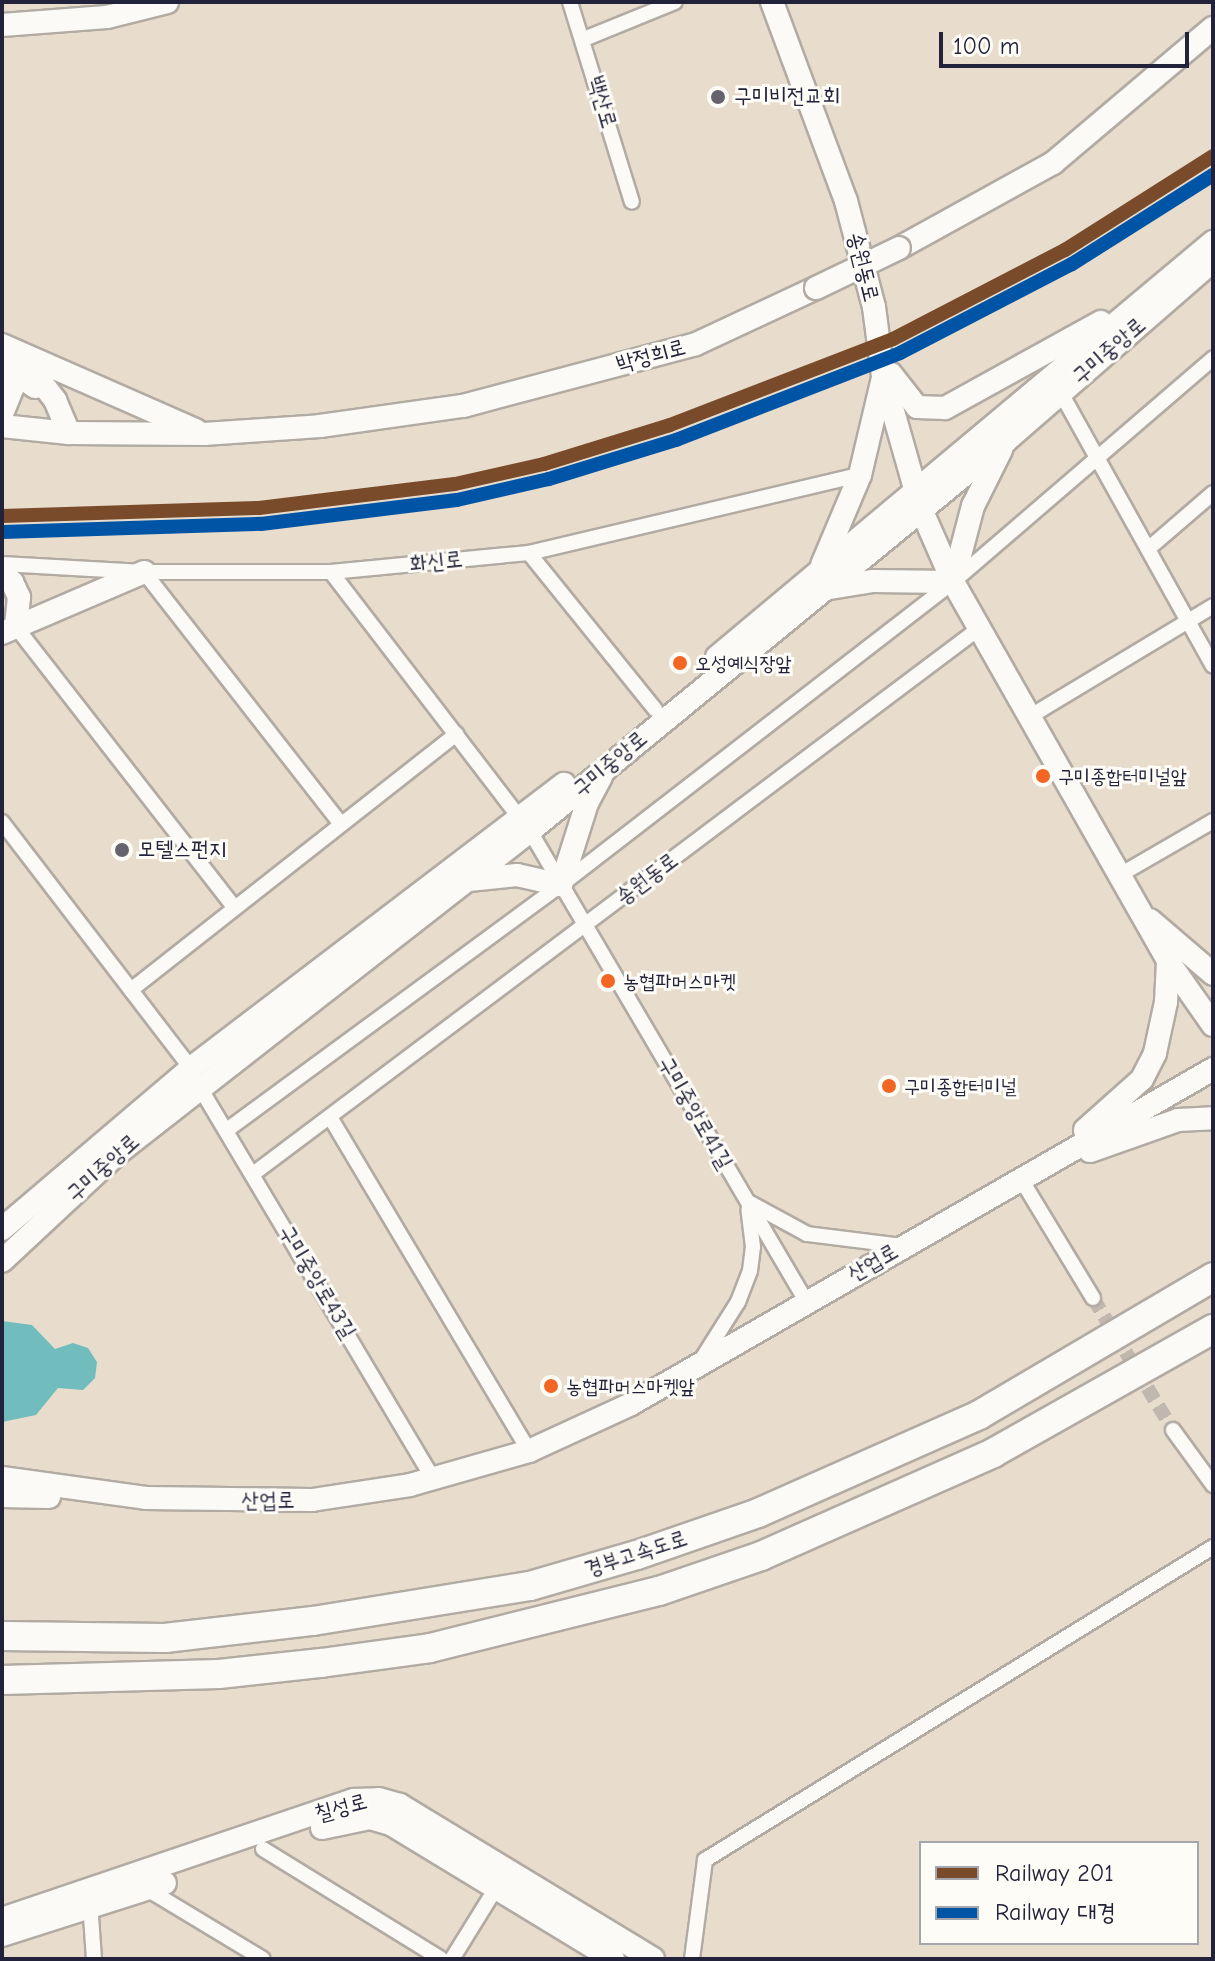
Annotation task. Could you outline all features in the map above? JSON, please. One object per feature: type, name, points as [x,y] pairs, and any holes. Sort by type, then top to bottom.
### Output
[{"type":"highway","name":"경부고속도로","points":[[2,1636],[165,1638],[313,1621],[516,1589],[622,1559],[758,1513],[888,1459],[1074,1363],[1212,1277]]},
{"type":"highway","name":"경부고속도로","points":[[2,1680],[219,1674],[321,1663],[430,1648],[659,1591],[776,1550],[993,1453],[1213,1329]]},
{"type":"street","points":[[2,25],[107,17],[167,2]]},
{"type":"street","name":"백산로","points":[[570,2],[584,39],[632,202]]},
{"type":"street","points":[[584,39],[675,2]]},
{"type":"street","name":"송원동로","points":[[772,2],[846,201],[874,307],[883,376],[919,500],[953,582],[977,630],[1118,876],[1168,961],[1213,1025]]},
{"type":"street","name":"박정희로","points":[[2,426],[69,433],[204,434],[320,426],[463,406],[696,344],[899,248],[1053,163],[1213,28]]},
{"type":"street","name":"구미중앙로","points":[[2,1261],[195,1077],[465,880],[655,709],[919,500],[1213,242]]},
{"type":"street","name":"구미중앙로","points":[[919,500],[1008,439],[1213,261]]},
{"type":"street","points":[[874,307],[897,388],[917,407],[929,409],[963,402],[1151,294]]},
{"type":"street","points":[[6,356],[204,434]]},
{"type":"street","points":[[2,414],[14,385],[6,356]]},
{"type":"street","points":[[6,356],[49,391],[69,433]]},
{"type":"street","points":[[227,1130],[561,885],[953,582],[1213,358]]},
{"type":"street","points":[[883,376],[860,475],[821,580],[953,582]]},
{"type":"street","points":[[1061,393],[1213,666]]},
{"type":"street","points":[[953,582],[973,506],[1008,439]]},
{"type":"street","name":"화신로","points":[[2,564],[144,572],[331,572],[529,553],[860,475]]},
{"type":"street","points":[[1148,549],[1213,493]]},
{"type":"street","name":"구미중앙로","points":[[529,553],[655,709]]},
{"type":"street","points":[[9,630],[144,572],[341,824]]},
{"type":"street","name":"구미중앙로41길","points":[[331,572],[525,824],[806,1301]]},
{"type":"street","points":[[2,576],[12,582],[19,597],[9,630]]},
{"type":"street","name":"구미중앙로","points":[[2,1229],[525,824],[608,766],[821,580]]},
{"type":"street","points":[[1029,717],[1213,606]]},
{"type":"street","points":[[9,630],[235,908]]},
{"type":"street","name":"송원동로","points":[[585,925],[977,630]]},
{"type":"street","points":[[131,990],[456,734]]},
{"type":"street","points":[[561,885],[587,803],[608,766]]},
{"type":"street","points":[[1118,876],[1213,821]]},
{"type":"street","name":"구미중앙로43길","points":[[2,822],[195,1077],[433,1479]]},
{"type":"street","points":[[465,880],[517,875],[561,885]]},
{"type":"street","points":[[1137,908],[1213,974]]},
{"type":"street","points":[[253,1174],[585,925]]},
{"type":"street","points":[[1028,1174],[1142,1079],[1162,1027],[1168,961]]},
{"type":"street","name":"산업로","points":[[5,1482],[146,1498],[312,1500],[433,1479],[529,1451],[631,1404],[1213,1069]]},
{"type":"street","points":[[330,1117],[529,1451]]},
{"type":"street","points":[[1028,1174],[1178,1120],[1213,1118]]},
{"type":"street","points":[[1028,1174],[1093,1298]]},
{"type":"street","points":[[746,1200],[807,1234],[903,1246]]},
{"type":"street","points":[[699,1364],[738,1302],[750,1271],[753,1247],[746,1200]]},
{"type":"street","points":[[1173,1430],[1213,1485]]},
{"type":"street","points":[[692,1959],[705,1860],[1213,1547]]},
{"type":"street","name":"칠성로","points":[[2,1935],[90,1897],[354,1800],[379,1799],[400,1805],[653,1959]]},
{"type":"street","name":"칠성로","points":[[2,1919],[90,1897],[147,1889],[345,1819],[370,1818],[391,1824],[613,1959]]},
{"type":"street","points":[[263,1849],[441,1959]]},
{"type":"street","points":[[452,1959],[496,1888]]},
{"type":"street","points":[[147,1889],[263,1959]]},
{"type":"street","points":[[90,1897],[94,1959]]},
{"type":"water","points":[[2,1321],[32,1325],[55,1349],[73,1343],[88,1348],[97,1362],[95,1378],[83,1390],[58,1388],[36,1415],[2,1422]]},
{"type":"tunnel","points":[[1093,1298],[1173,1430]]},
{"type":"rail line","name":"201","points":[[2,516],[259,508],[455,484],[544,464],[670,425],[893,339],[1065,250],[1213,156]]},
{"type":"rail line","name":"대경","points":[[2,532],[261,524],[457,500],[549,479],[676,440],[900,353],[1072,264],[1213,175]]},
{"type":"place","name":"구미비전교회","points":[[718,97]]},
{"type":"place","name":"오성예식장앞","points":[[680,663]]},
{"type":"place","name":"구미종합터미널앞","points":[[1043,776]]},
{"type":"place","name":"모텔스펀지","points":[[122,850]]},
{"type":"place","name":"농협파머스마켓","points":[[608,981]]},
{"type":"place","name":"구미종합터미널","points":[[889,1086]]},
{"type":"place","name":"농협파머스마켓앞","points":[[551,1386]]}]
